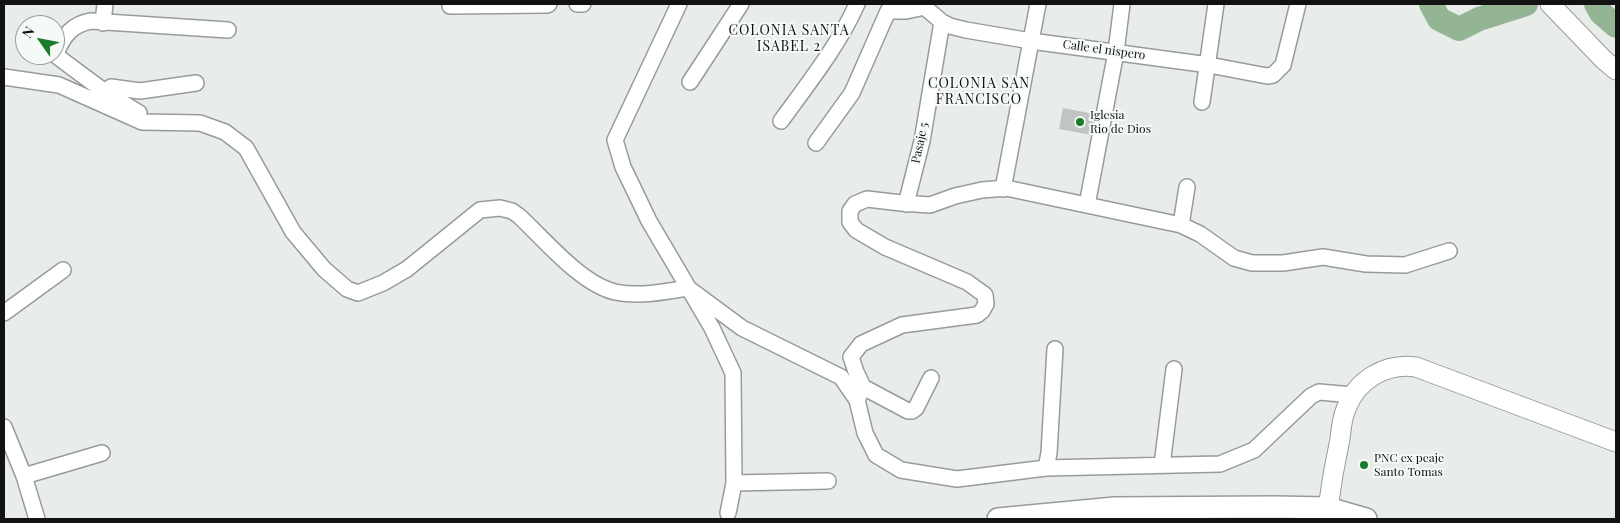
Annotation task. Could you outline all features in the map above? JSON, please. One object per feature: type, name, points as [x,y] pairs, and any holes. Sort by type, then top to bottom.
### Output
[{"type":"highway","points":[[998,519],[1115,508],[1328,508],[1366,519]]},
{"type":"main road","points":[[1550,4],[1616,70]]},
{"type":"main road","points":[[1328,508],[1345,410],[1353,395],[1370,376],[1398,366],[1416,367],[1616,442]]},
{"type":"street","points":[[102,23],[105,4]]},
{"type":"street","points":[[450,6],[549,4]]},
{"type":"street","points":[[577,4],[583,4]]},
{"type":"street","points":[[679,4],[615,140],[623,167],[648,221],[712,328],[733,373],[734,483],[728,513]]},
{"type":"street","points":[[690,82],[741,4]]},
{"type":"street","points":[[781,121],[813,76],[850,19],[857,4]]},
{"type":"street","points":[[1004,189],[1038,4]]},
{"type":"street","points":[[1087,205],[1116,52],[1122,4]]},
{"type":"street","points":[[1202,102],[1209,65],[1216,4]]},
{"type":"street","name":"Calle el nispero","points":[[942,22],[966,30],[1031,41],[1209,65],[1267,76],[1273,75],[1283,66],[1298,4]]},
{"type":"street","points":[[816,143],[852,93],[888,12],[906,11],[923,6],[942,22]]},
{"type":"street","points":[[149,122],[147,118],[105,92],[58,57],[57,51],[70,30],[82,23],[91,21],[228,30]]},
{"type":"street","name":"Pasaje 5","points":[[906,204],[922,141],[942,22]]},
{"type":"street","points":[[4,77],[59,85],[132,118],[149,122],[200,123],[225,132],[240,141],[246,148],[293,232],[324,269],[351,291],[358,292],[395,277],[477,211],[496,208],[508,210],[519,216],[576,271],[596,284],[614,292],[635,294],[688,288],[742,328],[841,377],[860,393],[912,411],[916,408],[931,378]]},
{"type":"street","points":[[105,92],[111,87],[140,91],[196,82]]},
{"type":"street","points":[[1181,224],[1187,187]]},
{"type":"street","points":[[1353,395],[1319,392],[1311,396],[1254,450],[1220,464],[1046,468],[956,479],[901,470],[876,455],[865,433],[860,393],[852,357],[861,344],[902,325],[976,315],[982,311],[986,304],[985,295],[967,282],[884,247],[856,230],[850,222],[850,211],[855,204],[866,199],[930,205],[955,196],[982,190],[1004,189],[1181,224],[1200,234],[1234,258],[1252,263],[1283,263],[1323,257],[1366,264],[1405,264],[1449,251]]},
{"type":"street","points":[[4,313],[62,270]]},
{"type":"street","points":[[1046,468],[1055,349]]},
{"type":"street","points":[[1162,465],[1174,369]]},
{"type":"street","points":[[4,427],[24,476],[37,519]]},
{"type":"street","points":[[24,476],[102,453]]},
{"type":"street","points":[[734,483],[828,481]]},
{"type":"building","name":"Iglesia Rio de Dios","points":[[1063,108],[1095,114],[1091,135],[1059,129]]},
{"type":"waterway","points":[[1431,4],[1439,19],[1459,29],[1479,19],[1526,4]]},
{"type":"waterway","points":[[1596,4],[1601,13],[1616,26]]},
{"type":"place","name":"Iglesia Rio de Dios","points":[[1080,122]]},
{"type":"place","name":"PNC ex peaje Santo Tomas","points":[[1364,465]]},
{"type":"district","name":"COLONIA SANTA ISABEL 2","points":[[789,40]]},
{"type":"district","name":"COLONIA SAN FRANCISCO","points":[[979,92]]}]
